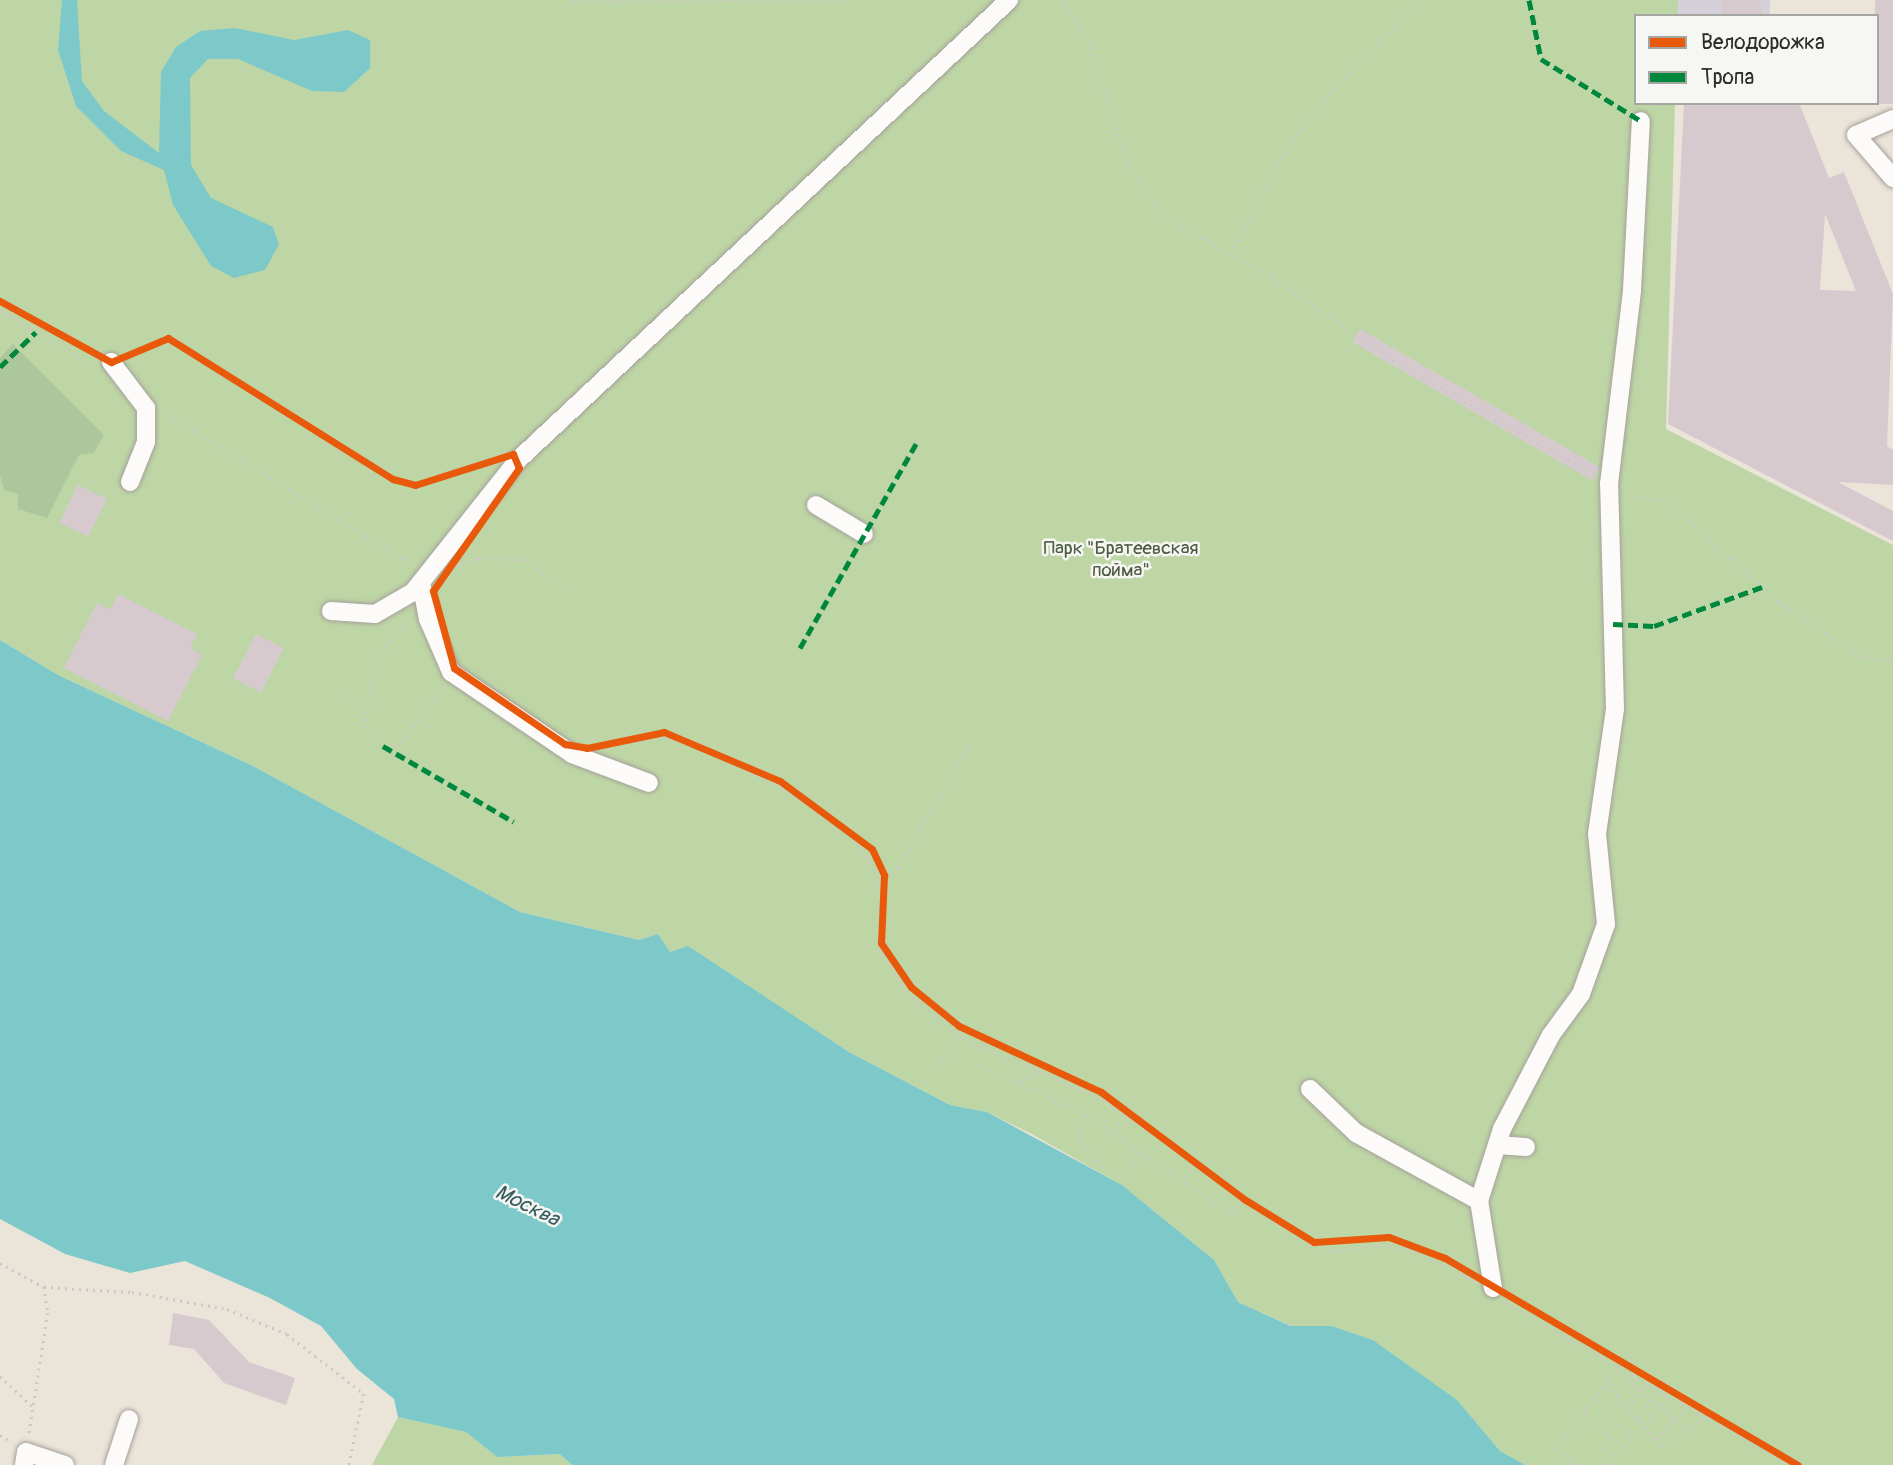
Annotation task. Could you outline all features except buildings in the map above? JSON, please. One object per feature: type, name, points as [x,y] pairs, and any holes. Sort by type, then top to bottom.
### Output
[{"type":"lane","points":[[331,611],[375,614],[424,587],[518,460],[1009,0]]},
{"type":"lane","points":[[1893,119],[1856,135],[1893,178]]},
{"type":"lane","points":[[1491,1291],[1479,1201],[1497,1145],[1550,1035],[1581,994],[1606,924],[1597,834],[1615,709],[1609,484],[1634,277],[1641,121]]},
{"type":"lane","points":[[106,366],[144,400],[146,442],[130,482]]},
{"type":"lane","points":[[816,505],[864,534]]},
{"type":"lane","points":[[424,587],[451,672],[581,751],[649,783]]},
{"type":"lane","points":[[1310,1089],[1356,1133],[1479,1201]]},
{"type":"lane","points":[[1497,1145],[1526,1147]]},
{"type":"lane","points":[[114,1465],[129,1419]]},
{"type":"lane","points":[[25,1458],[65,1465]]},
{"type":"path","points":[[563,2],[845,0]]},
{"type":"path","points":[[1062,0],[1089,41],[1128,166],[1164,217],[1231,254],[1403,367],[1628,497],[1667,502],[1778,601],[1861,656],[1893,662]]},
{"type":"path","points":[[1231,254],[1277,164],[1324,99],[1419,0]]},
{"type":"path","points":[[0,301],[106,366]]},
{"type":"path","points":[[0,310],[106,366]]},
{"type":"path","points":[[144,400],[364,530],[424,587],[387,647],[365,704],[366,726],[383,746],[401,744],[451,672]]},
{"type":"path","points":[[444,570],[457,551]]},
{"type":"path","points":[[444,570],[478,558],[525,560],[562,585]]},
{"type":"path","points":[[338,690],[365,704]]},
{"type":"path","points":[[581,751],[664,732],[696,741],[780,781],[858,835],[884,875],[881,943],[911,987],[959,1026],[1048,1068],[1127,1112],[1243,1201],[1314,1242],[1389,1237],[1445,1258],[1491,1291],[1622,1362],[1798,1465]]},
{"type":"path","points":[[581,751],[666,736],[783,787],[855,838],[880,879],[879,949],[906,992],[955,1035],[1127,1112]]},
{"type":"path","points":[[884,875],[898,867],[969,744]]},
{"type":"path","points":[[938,1070],[959,1026]]},
{"type":"path","points":[[978,1064],[1087,1115],[1184,1177],[1232,1214],[1243,1201]]},
{"type":"path","points":[[1018,1083],[1048,1068]]},
{"type":"path","points":[[1114,1131],[1127,1112]]},
{"type":"path","points":[[1087,1115],[1079,1138],[1105,1170],[1125,1179],[1141,1148]]},
{"type":"path","points":[[1184,1177],[1195,1163]]},
{"type":"path","points":[[0,1263],[44,1287],[132,1292],[227,1309],[287,1334],[363,1394],[349,1465]]},
{"type":"path","points":[[25,1458],[48,1313],[44,1287]]},
{"type":"path","points":[[1576,1465],[1555,1450],[1608,1385],[1622,1362]]},
{"type":"path","points":[[1617,1372],[1637,1393],[1659,1407],[1687,1431]]},
{"type":"path","points":[[1617,1395],[1639,1372]]},
{"type":"path","points":[[0,1376],[34,1407]]},
{"type":"path","points":[[1628,1407],[1649,1379]]},
{"type":"path","points":[[1608,1385],[1662,1447],[1711,1414]]},
{"type":"path","points":[[1637,1418],[1659,1385]]},
{"type":"path","points":[[1603,1465],[1620,1447],[1645,1428],[1670,1391]]},
{"type":"path","points":[[1596,1399],[1632,1437]]},
{"type":"path","points":[[1655,1439],[1691,1403]]},
{"type":"path","points":[[1585,1413],[1620,1447]]},
{"type":"path","points":[[1711,1414],[1790,1465]]},
{"type":"shaded area","points":[[1678,0],[1770,0],[1770,14],[1678,14]]},
{"type":"green space","name":"Парк \"Братеевская пойма\"","points":[[0,0],[1678,0],[1678,14],[1634,14],[1634,105],[1675,105],[1666,429],[1893,545],[1893,1465],[1525,1465],[1500,1451],[1456,1400],[1373,1340],[1332,1326],[1292,1326],[1238,1302],[1214,1260],[1122,1185],[1030,1133],[987,1112],[950,1105],[849,1052],[746,985],[670,953],[658,934],[639,940],[520,912],[253,766],[58,675],[0,640]]},
{"type":"green space","points":[[13,344],[104,435],[94,453],[79,455],[47,518],[18,509],[18,494],[4,490],[0,475],[0,358]]},
{"type":"green space","points":[[398,1417],[466,1432],[497,1457],[561,1454],[572,1465],[372,1465]]},
{"type":"water","points":[[62,0],[77,0],[82,81],[104,111],[159,153],[161,72],[176,47],[200,31],[235,28],[294,40],[348,30],[370,40],[370,68],[344,92],[312,91],[238,59],[208,59],[190,78],[191,165],[211,198],[273,227],[279,244],[265,270],[234,278],[211,266],[173,205],[164,170],[121,151],[76,106],[58,50]]},
{"type":"water","name":"Москва","points":[[0,640],[58,675],[253,766],[520,912],[639,940],[658,934],[670,952],[688,946],[849,1052],[950,1105],[987,1112],[1122,1185],[1214,1260],[1238,1302],[1291,1326],[1332,1326],[1373,1340],[1457,1400],[1500,1451],[1525,1465],[572,1465],[560,1454],[497,1457],[466,1432],[398,1417],[394,1399],[357,1369],[321,1326],[270,1298],[185,1261],[130,1273],[65,1254],[0,1219]]},
{"type":"marked path","points":[[1529,0],[1541,59],[1641,121]]},
{"type":"marked path","points":[[0,367],[36,332]]},
{"type":"marked path","points":[[800,648],[918,440]]},
{"type":"marked path","points":[[1613,624],[1654,626],[1762,587]]},
{"type":"marked path","points":[[383,746],[514,822]]},
{"type":"cycle path","points":[[0,301],[111,362],[168,338],[393,479],[415,485],[513,454],[519,468],[433,591],[454,668],[565,744],[587,748],[664,732],[780,781],[872,849],[884,875],[881,943],[911,987],[959,1026],[1101,1092],[1244,1199],[1314,1242],[1389,1237],[1445,1258],[1798,1465]]}]
